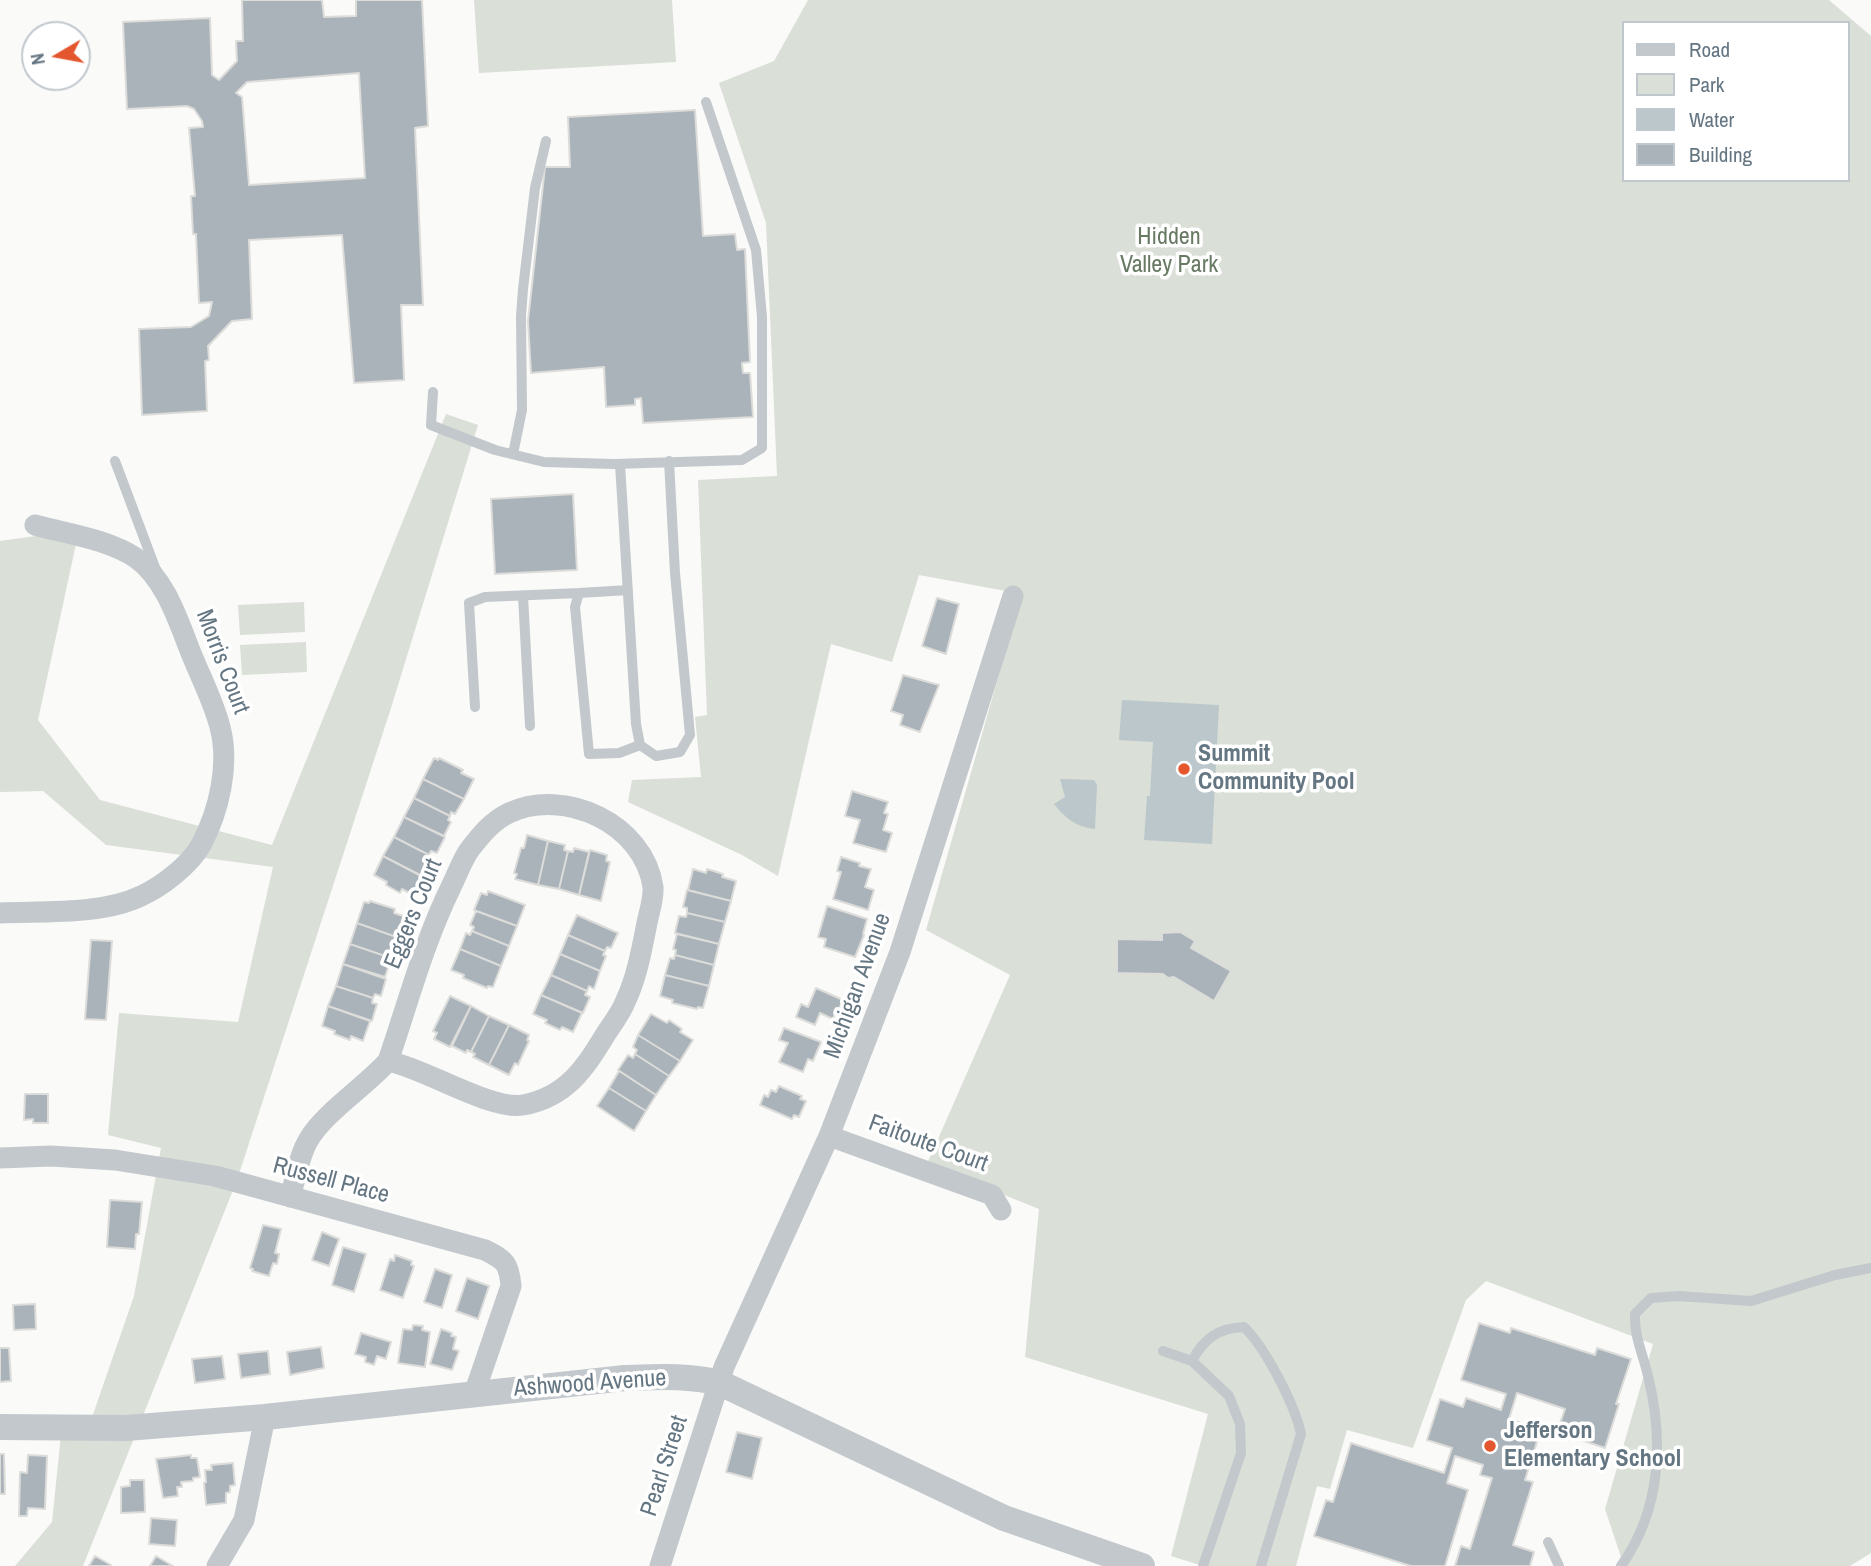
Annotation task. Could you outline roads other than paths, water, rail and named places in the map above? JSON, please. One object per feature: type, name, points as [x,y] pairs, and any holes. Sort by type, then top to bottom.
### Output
[{"type":"street","name":"Morris Court","points":[[0,913],[100,908],[139,898],[167,882],[200,847],[217,807],[224,761],[220,728],[177,617],[161,586],[136,559],[100,542],[35,525]]},
{"type":"street","name":"Michigan Avenue","points":[[720,1383],[724,1367],[829,1136],[900,952],[1013,596]]},
{"type":"street","name":"Eggers Court","points":[[290,1197],[308,1141],[319,1125],[372,1079],[388,1061],[438,914],[468,852],[488,827],[510,813],[537,806],[568,805],[600,817],[622,832],[642,853],[653,888],[644,942],[626,1000],[586,1068],[566,1086],[547,1099],[520,1106],[495,1102],[388,1061]]},
{"type":"street","name":"Faitoute Court","points":[[829,1136],[992,1195],[1001,1210]]},
{"type":"street","name":"Russell Place","points":[[0,1158],[51,1156],[115,1160],[215,1176],[485,1250],[503,1259],[509,1271],[510,1286],[474,1394]]},
{"type":"street","name":"Ashwood Avenue","points":[[0,1427],[126,1428],[265,1417],[666,1376],[705,1379],[720,1383],[1004,1518],[1142,1566]]},
{"type":"street","name":"Pearl Street","points":[[660,1566],[720,1383]]},
{"type":"street","points":[[223,1565],[244,1520],[265,1417]]},
{"type":"lane","points":[[433,392],[431,425],[495,450],[544,462],[620,464],[741,460],[762,447],[762,317],[756,250],[706,102]]},
{"type":"lane","points":[[513,454],[522,410],[523,289],[535,188],[546,141]]},
{"type":"lane","points":[[115,461],[161,586]]},
{"type":"lane","points":[[620,464],[636,724],[640,745],[656,756],[680,752],[690,735],[675,573],[669,461]]},
{"type":"lane","points":[[475,707],[469,603],[485,597],[628,590]]},
{"type":"lane","points":[[579,593],[575,607],[589,754],[619,753],[640,745]]},
{"type":"lane","points":[[523,596],[530,726]]},
{"type":"lane","points":[[1621,1566],[1635,1543],[1654,1492],[1659,1451],[1656,1413],[1649,1377],[1634,1332],[1635,1314],[1651,1298],[1678,1296],[1751,1301],[1835,1275],[1871,1268]]},
{"type":"lane","points":[[1192,1361],[1212,1334],[1227,1328],[1244,1327],[1255,1337],[1297,1416],[1301,1434],[1261,1566]]},
{"type":"lane","points":[[1163,1351],[1192,1361],[1229,1396],[1240,1424],[1241,1453],[1203,1566]]},
{"type":"lane","points":[[1548,1542],[1559,1566]]},
{"type":"water","name":"Summit Community Pool","points":[[1122,700],[1219,705],[1212,844],[1144,840],[1153,742],[1119,740]]},
{"type":"water","points":[[1060,779],[1094,780],[1097,785],[1095,829],[1072,821],[1054,804],[1065,797]]},
{"type":"place","name":"Summit Community Pool","points":[[1184,769]]},
{"type":"place","name":"Jefferson Elementary School","points":[[1490,1446]]},
{"type":"park label","name":"Hidden Valley Park","points":[[1169,252]]}]
